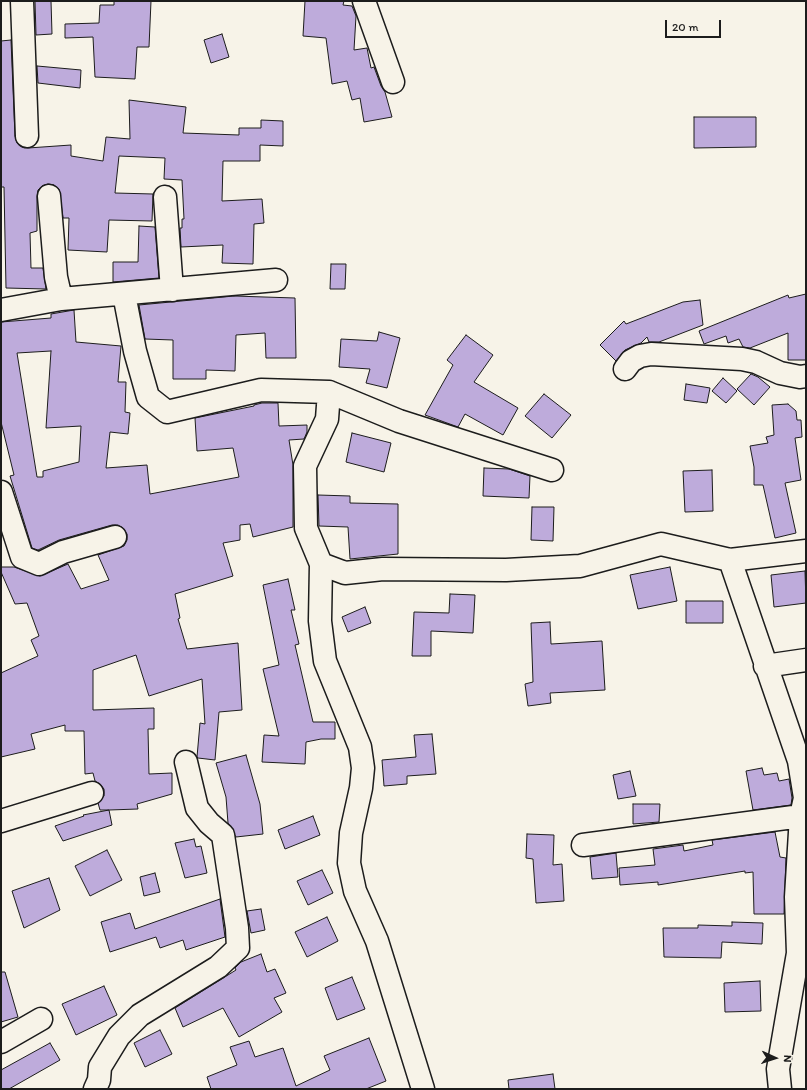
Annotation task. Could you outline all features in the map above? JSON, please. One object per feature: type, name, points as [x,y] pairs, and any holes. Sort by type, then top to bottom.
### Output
[{"type":"street","points":[[22,1],[27,136]]},
{"type":"street","points":[[364,1],[393,82]]},
{"type":"street","points":[[49,196],[56,277],[61,299]]},
{"type":"street","points":[[165,197],[172,290]]},
{"type":"street","points":[[1,310],[61,299],[276,280]]},
{"type":"street","points":[[124,294],[135,351],[148,397],[167,412],[261,390],[329,392],[399,421],[552,470]]},
{"type":"street","points":[[624,369],[640,356],[651,354],[742,359],[756,362],[780,373],[800,377],[806,376]]},
{"type":"street","points":[[329,392],[327,418],[305,466],[306,528],[321,564],[320,621],[325,661],[360,747],[363,768],[361,788],[351,833],[349,863],[355,891],[377,941],[423,1089]]},
{"type":"street","points":[[1,492],[22,557],[39,564],[63,552],[115,538]]},
{"type":"street","points":[[321,564],[345,572],[383,569],[506,570],[580,566],[661,544],[730,560],[806,551]]},
{"type":"street","points":[[730,560],[765,666],[799,761],[805,798],[801,816],[796,898],[798,952],[778,1069],[780,1089]]},
{"type":"street","points":[[765,666],[806,660]]},
{"type":"street","points":[[95,1089],[99,1080],[100,1067],[119,1036],[140,1015],[218,967],[238,948],[237,928],[223,835],[209,823],[197,808],[186,762]]},
{"type":"street","points":[[1,821],[92,793]]},
{"type":"street","points":[[583,845],[801,816]]},
{"type":"street","points":[[1,1042],[41,1019]]},
{"type":"building","points":[[35,1],[51,1],[52,34],[36,35]]},
{"type":"building","points":[[114,1],[151,1],[149,47],[137,47],[135,79],[95,77],[93,37],[65,38],[65,24],[99,23],[100,5],[114,5]]},
{"type":"building","points":[[305,1],[344,1],[343,5],[352,6],[356,16],[354,50],[367,48],[371,68],[374,67],[381,86],[385,92],[392,117],[364,122],[360,98],[352,100],[347,81],[332,84],[326,38],[303,36]]},
{"type":"building","points":[[222,34],[229,57],[211,63],[204,40]]},
{"type":"building","points":[[11,40],[15,136],[17,143],[22,147],[28,148],[71,145],[71,156],[103,161],[106,137],[130,139],[129,100],[186,107],[183,133],[239,135],[239,128],[261,128],[261,120],[283,121],[283,146],[260,145],[260,161],[223,161],[222,201],[262,199],[264,223],[254,224],[253,264],[222,263],[223,245],[181,247],[180,228],[182,228],[182,219],[184,219],[182,180],[164,179],[165,158],[119,156],[115,193],[153,194],[152,221],[109,220],[107,252],[68,250],[69,218],[63,218],[59,189],[54,185],[48,184],[42,186],[38,190],[37,197],[37,231],[30,233],[31,268],[43,268],[46,289],[6,288],[4,187],[1,187],[1,41]]},
{"type":"building","points":[[37,66],[81,70],[80,88],[38,83]]},
{"type":"building","points":[[694,117],[756,117],[756,147],[694,148]]},
{"type":"building","points":[[139,226],[155,227],[159,278],[113,282],[113,262],[138,262]]},
{"type":"building","points":[[331,264],[346,264],[345,289],[330,289]]},
{"type":"building","points":[[806,294],[806,360],[788,360],[788,333],[750,348],[743,347],[739,339],[728,343],[726,336],[704,344],[699,331],[788,295],[789,298]]},
{"type":"building","points":[[234,296],[295,298],[296,358],[266,358],[265,333],[236,335],[235,371],[206,370],[206,379],[173,379],[173,340],[145,339],[139,305]]},
{"type":"building","points":[[700,300],[703,325],[659,342],[649,342],[647,337],[641,343],[625,350],[616,361],[600,345],[624,321],[626,324],[683,302]]},
{"type":"building","points":[[74,310],[76,342],[121,346],[118,382],[126,382],[125,412],[130,413],[128,434],[110,432],[106,468],[147,465],[150,494],[239,477],[233,448],[197,451],[195,418],[262,403],[278,403],[279,426],[307,425],[307,432],[304,439],[289,440],[293,465],[293,527],[253,537],[250,524],[240,525],[240,540],[223,543],[233,576],[175,594],[180,618],[178,619],[187,649],[238,643],[242,710],[219,712],[215,760],[197,757],[200,723],[205,724],[202,679],[149,696],[136,655],[93,670],[93,710],[154,708],[154,729],[148,729],[149,774],[172,773],[172,794],[137,804],[138,809],[100,810],[98,803],[104,796],[104,789],[95,781],[93,773],[85,774],[84,731],[65,731],[65,725],[31,734],[35,749],[1,757],[1,673],[38,656],[31,640],[39,636],[27,603],[15,604],[1,572],[1,567],[14,567],[40,576],[68,564],[81,589],[109,580],[98,555],[124,546],[127,540],[127,534],[123,528],[118,525],[112,525],[59,540],[38,550],[32,548],[10,476],[14,475],[1,422],[1,322],[51,318],[51,314]],"holes":[[[51,351],[46,428],[81,426],[79,462],[43,471],[43,477],[37,477],[17,353]]]},
{"type":"building","points":[[379,332],[400,338],[387,388],[366,383],[370,369],[339,367],[341,339],[377,341]]},
{"type":"building","points":[[466,335],[493,355],[474,382],[518,408],[503,435],[465,414],[458,427],[425,415],[453,365],[447,360]]},
{"type":"building","points":[[751,374],[758,377],[770,387],[754,405],[737,389]]},
{"type":"building","points":[[723,378],[737,391],[726,403],[712,391]]},
{"type":"building","points":[[686,384],[710,388],[707,403],[684,400]]},
{"type":"building","points":[[544,394],[571,415],[552,438],[525,416]]},
{"type":"building","points":[[788,404],[796,411],[797,420],[801,420],[802,437],[795,438],[801,480],[785,483],[796,533],[775,538],[763,485],[754,485],[754,467],[750,446],[768,443],[766,437],[774,435],[772,405]]},
{"type":"building","points":[[352,433],[391,443],[384,472],[346,462]]},
{"type":"building","points":[[484,468],[509,469],[530,476],[529,498],[483,496]]},
{"type":"building","points":[[712,470],[713,511],[685,512],[683,471]]},
{"type":"building","points":[[318,495],[350,496],[350,503],[398,504],[398,554],[350,559],[348,527],[319,526]]},
{"type":"building","points":[[532,507],[554,507],[553,541],[531,540]]},
{"type":"building","points":[[670,567],[677,601],[638,609],[630,575]]},
{"type":"building","points":[[805,571],[806,603],[774,607],[771,575]]},
{"type":"building","points":[[288,579],[295,610],[291,610],[299,644],[295,645],[313,722],[335,722],[335,739],[321,739],[306,742],[305,764],[262,762],[264,735],[279,736],[263,669],[279,665],[263,585]]},
{"type":"building","points":[[450,594],[475,595],[473,633],[431,631],[431,656],[412,656],[414,612],[449,613]]},
{"type":"building","points":[[686,601],[723,601],[723,623],[686,623]]},
{"type":"building","points":[[365,607],[371,623],[348,632],[342,617]]},
{"type":"building","points":[[550,622],[551,644],[602,641],[605,690],[550,693],[551,703],[528,706],[525,684],[533,682],[531,623]]},
{"type":"building","points":[[432,734],[436,774],[407,776],[407,784],[384,786],[382,760],[416,757],[414,735]]},
{"type":"building","points":[[246,755],[260,804],[263,834],[236,837],[228,823],[226,797],[216,763]]},
{"type":"building","points":[[762,768],[764,775],[777,773],[779,781],[789,779],[792,798],[791,805],[753,810],[746,771]]},
{"type":"building","points":[[630,771],[636,796],[618,799],[613,775]]},
{"type":"building","points":[[633,804],[660,804],[659,822],[633,824]]},
{"type":"building","points":[[109,810],[112,825],[63,841],[55,826],[84,816],[83,815]]},
{"type":"building","points":[[313,816],[320,835],[285,849],[278,830]]},
{"type":"building","points":[[775,832],[780,857],[786,858],[784,914],[754,914],[753,872],[745,873],[745,871],[658,885],[658,882],[620,885],[619,868],[655,865],[653,849],[683,845],[684,851],[713,845],[712,840]]},
{"type":"building","points":[[527,834],[554,835],[553,865],[562,864],[564,901],[536,903],[533,859],[526,858]]},
{"type":"building","points":[[194,839],[196,847],[201,846],[207,873],[185,878],[175,843]]},
{"type":"building","points":[[107,850],[122,880],[90,896],[75,866]]},
{"type":"building","points":[[616,853],[618,877],[592,879],[590,857]]},
{"type":"building","points":[[322,870],[333,893],[308,905],[297,881]]},
{"type":"building","points":[[155,873],[160,892],[144,896],[140,877]]},
{"type":"building","points":[[49,878],[60,910],[24,928],[12,891]]},
{"type":"building","points":[[220,899],[225,937],[186,950],[183,940],[160,948],[156,937],[110,952],[101,922],[130,913],[135,929]]},
{"type":"building","points":[[261,909],[265,930],[251,933],[247,911]]},
{"type":"building","points":[[327,917],[338,941],[307,957],[295,932]]},
{"type":"building","points":[[732,922],[763,923],[762,944],[722,942],[721,958],[664,957],[663,928],[698,928],[698,925],[732,926]]},
{"type":"building","points":[[261,954],[267,972],[275,969],[286,993],[274,998],[282,1012],[239,1037],[223,1008],[183,1027],[175,1008],[236,970],[235,968],[241,962]]},
{"type":"building","points":[[1,972],[5,972],[18,1017],[1,1022]]},
{"type":"building","points":[[352,977],[365,1009],[337,1020],[325,988]]},
{"type":"building","points":[[760,981],[761,1011],[725,1012],[724,983]]},
{"type":"building","points":[[104,986],[117,1015],[76,1035],[62,1004]]},
{"type":"building","points":[[160,1030],[172,1054],[145,1067],[134,1043]]},
{"type":"building","points":[[369,1038],[386,1081],[366,1089],[211,1089],[207,1077],[237,1065],[230,1047],[249,1041],[255,1057],[283,1048],[296,1086],[330,1070],[324,1056]]},
{"type":"building","points":[[50,1043],[60,1060],[9,1089],[1,1089],[1,1070]]},
{"type":"building","points":[[553,1074],[555,1089],[509,1089],[508,1080]]}]
